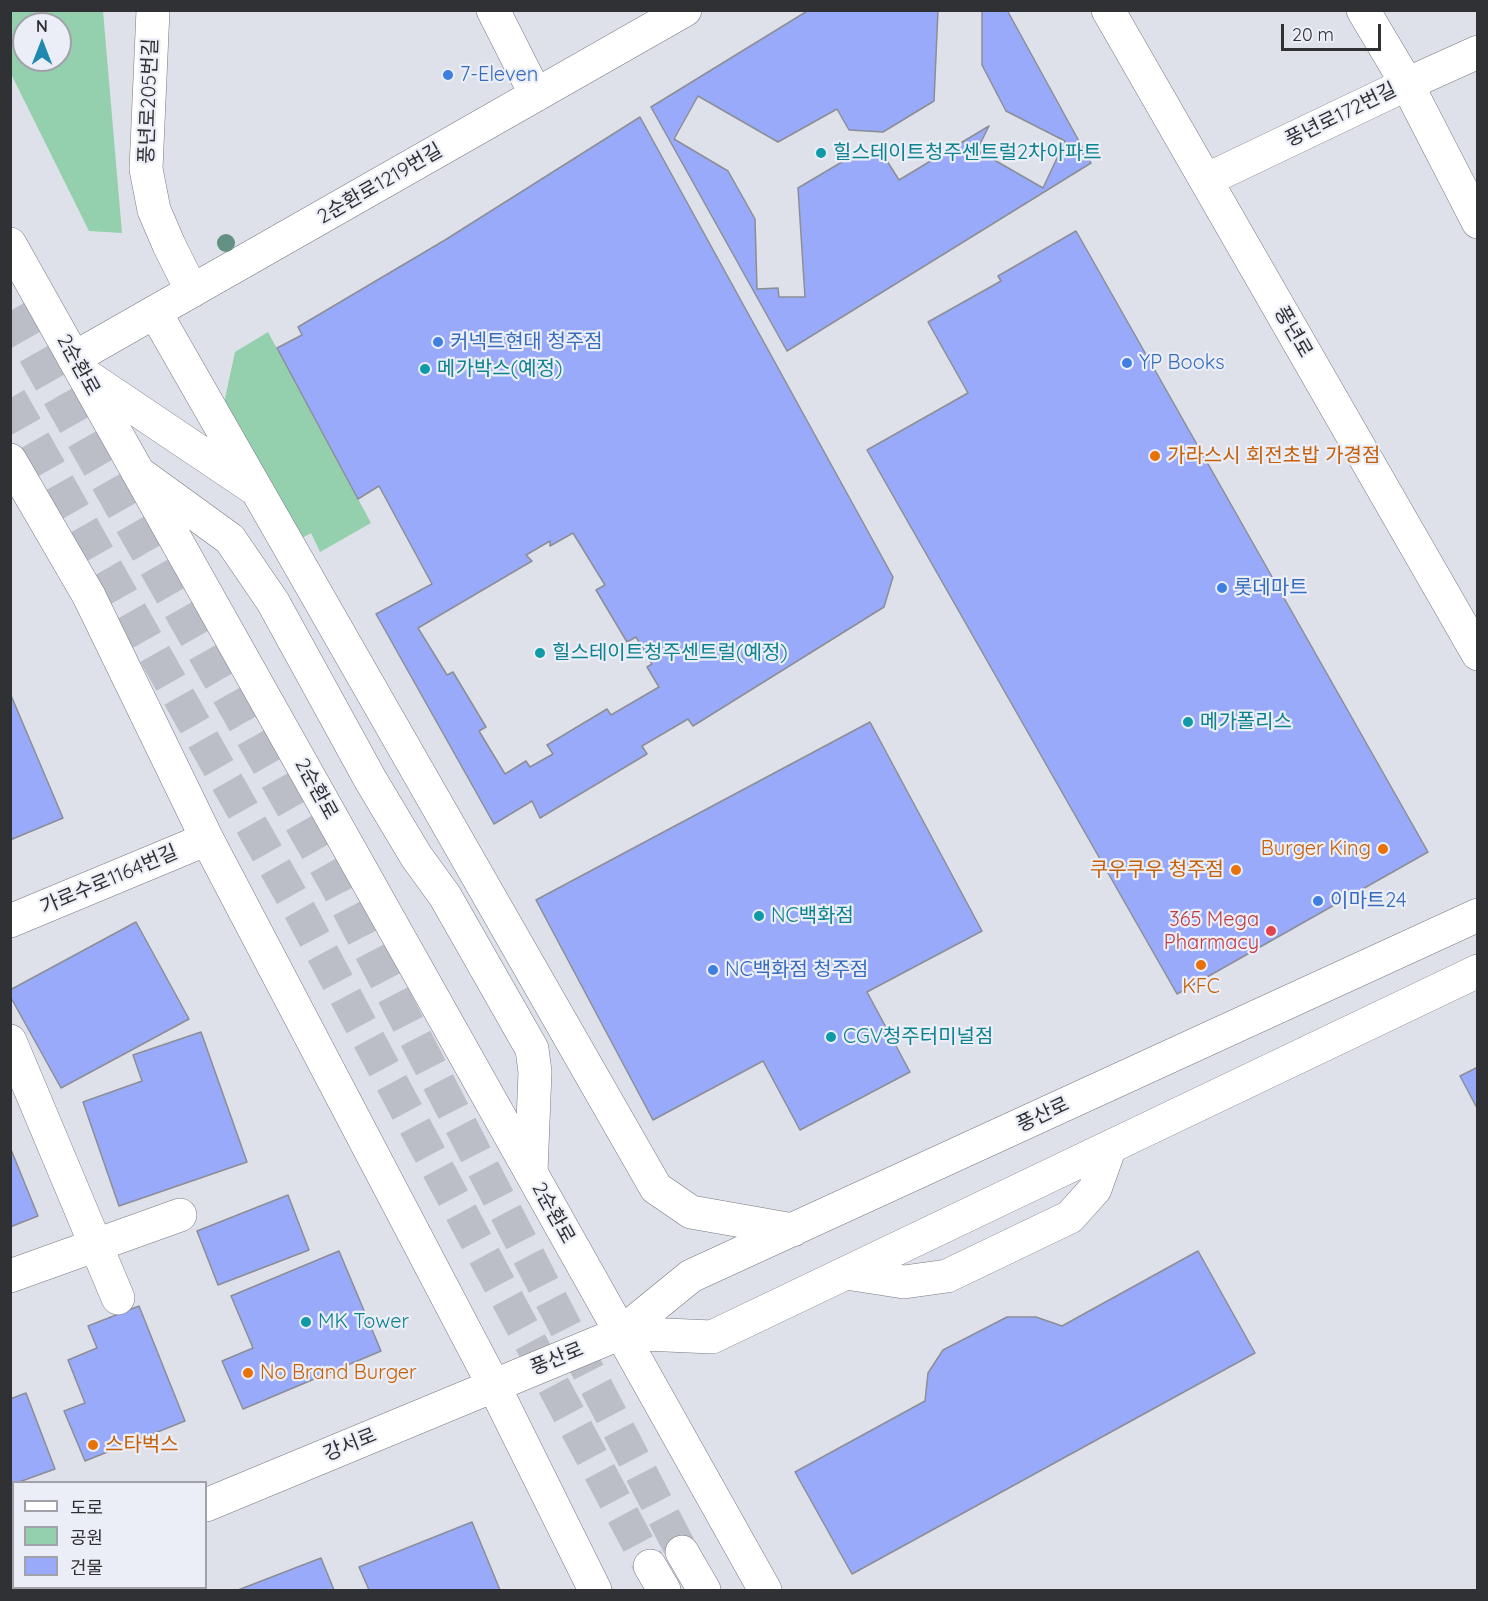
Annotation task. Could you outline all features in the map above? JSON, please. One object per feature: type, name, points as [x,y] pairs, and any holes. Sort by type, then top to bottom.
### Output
[{"type":"street","name":"풍년로205번길","points":[[153,10],[146,169],[154,210],[192,291]]},
{"type":"street","points":[[494,10],[536,95]]},
{"type":"street","name":"2순환로1219번길","points":[[79,366],[155,312],[685,10]]},
{"type":"street","name":"풍년로","points":[[1108,10],[1478,654]]},
{"type":"street","points":[[1363,10],[1407,84],[1478,222]]},
{"type":"street","name":"풍년로172번길","points":[[1206,180],[1478,52]]},
{"type":"street","name":"2순환로","points":[[10,244],[765,1590]]},
{"type":"street","points":[[155,312],[657,1188],[691,1212],[793,1230]]},
{"type":"street","points":[[79,366],[258,492]]},
{"type":"street","points":[[10,460],[89,596],[207,839],[494,1386],[595,1590]]},
{"type":"street","points":[[139,473],[230,539],[267,593],[370,779],[416,856],[445,896],[532,1049],[535,1072],[531,1172]]},
{"type":"street","points":[[10,476],[89,596]]},
{"type":"street","name":"가로수로1164번길","points":[[10,921],[207,839]]},
{"type":"street","name":"풍산로","points":[[494,1386],[621,1333],[691,1276],[1478,915]]},
{"type":"street","name":"풍산로","points":[[621,1333],[712,1337],[1478,971]]},
{"type":"street","points":[[10,1041],[118,1298]]},
{"type":"street","points":[[846,1273],[904,1282],[947,1276],[1070,1217],[1095,1189],[1110,1147]]},
{"type":"street","points":[[10,1276],[180,1215]]},
{"type":"street","name":"강서로","points":[[207,1504],[494,1386]]},
{"type":"street","points":[[682,1552],[704,1590]]},
{"type":"green space","points":[[11,10],[103,11],[122,233],[89,231],[11,74]]},
{"type":"green space","points":[[268,332],[371,523],[320,552],[311,533],[297,541],[223,408],[235,352]]},
{"type":"building","points":[[809,10],[1007,10],[1091,163],[787,351],[651,107]]},
{"type":"building","name":"힐스테이트청주센트럴2차아파트","points":[[938,10],[982,10],[982,65],[1006,111],[1065,141],[1043,188],[977,150],[989,126],[899,180],[884,156],[852,156],[798,188],[805,297],[779,297],[778,288],[757,289],[755,219],[728,171],[674,139],[698,96],[778,142],[837,109],[849,130],[883,132],[934,101]]},
{"type":"building","points":[[640,117],[893,577],[884,607],[693,726],[688,719],[642,746],[647,754],[540,818],[532,801],[494,824],[376,614],[432,584],[379,486],[358,499],[277,348],[302,335],[298,327],[445,240]]},
{"type":"building","name":"메가폴리스","points":[[1076,231],[1428,852],[1177,994],[867,450],[968,393],[928,322],[1001,281],[998,276]]},
{"type":"building","name":"힐스테이트청주센트럴(예정)","points":[[573,533],[605,585],[596,590],[627,642],[636,637],[652,664],[647,667],[659,687],[611,715],[607,709],[547,745],[553,754],[530,767],[526,761],[505,774],[479,731],[486,727],[453,672],[447,675],[418,628],[532,561],[526,555],[550,541],[550,546]]},
{"type":"building","points":[[10,693],[63,818],[10,840]]},
{"type":"building","name":"NC백화점","points":[[870,722],[982,931],[867,992],[910,1072],[800,1130],[763,1061],[653,1120],[536,900]]},
{"type":"building","points":[[136,922],[189,1019],[61,1088],[10,996],[10,990]]},
{"type":"building","points":[[201,1032],[247,1162],[119,1206],[83,1102],[142,1081],[133,1055]]},
{"type":"building","points":[[1478,1067],[1478,1110],[1460,1076]]},
{"type":"building","points":[[10,1147],[38,1216],[10,1227]]},
{"type":"building","points":[[288,1195],[309,1250],[218,1285],[197,1231]]},
{"type":"building","name":"MK Tower","points":[[339,1251],[381,1351],[243,1409],[222,1361],[253,1348],[231,1296]]},
{"type":"building","points":[[1198,1251],[1255,1353],[852,1574],[795,1472],[925,1401],[928,1373],[943,1350],[1007,1317],[1036,1317],[1062,1326]]},
{"type":"building","points":[[139,1306],[185,1421],[85,1461],[64,1411],[85,1403],[68,1360],[97,1348],[88,1326]]},
{"type":"building","points":[[26,1393],[55,1469],[22,1481],[12,1481],[10,1486],[10,1399]]},
{"type":"building","points":[[472,1522],[500,1590],[369,1590],[359,1567]]},
{"type":"building","points":[[321,1558],[334,1590],[238,1590]]},
{"type":"tunnel","points":[[10,311],[335,883],[682,1552]]},
{"type":"tunnel","points":[[10,398],[301,913],[650,1566]]},
{"type":"place","name":"7-Eleven","points":[[448,75]]},
{"type":"place","name":"힐스테이트청주센트럴2차아파트","points":[[821,153]]},
{"type":"place","name":"커넥트현대 청주점","points":[[438,342]]},
{"type":"place","name":"YP Books","points":[[1127,363]]},
{"type":"place","name":"메가박스(예정)","points":[[425,369]]},
{"type":"place","name":"가라스시 회전초밥 가경점","points":[[1155,456]]},
{"type":"place","name":"롯데마트","points":[[1222,588]]},
{"type":"place","name":"힐스테이트청주센트럴(예정)","points":[[540,653]]},
{"type":"place","name":"메가폴리스","points":[[1188,722]]},
{"type":"place","name":"Burger King","points":[[1383,849]]},
{"type":"place","name":"쿠우쿠우 청주점","points":[[1236,870]]},
{"type":"place","name":"이마트24","points":[[1318,901]]},
{"type":"place","name":"NC백화점","points":[[759,916]]},
{"type":"place","name":"365 Mega Pharmacy","points":[[1271,931]]},
{"type":"place","name":"KFC","points":[[1201,965]]},
{"type":"place","name":"NC백화점 청주점","points":[[713,970]]},
{"type":"place","name":"CGV청주터미널점","points":[[831,1037]]},
{"type":"place","name":"MK Tower","points":[[306,1322]]},
{"type":"place","name":"No Brand Burger","points":[[248,1373]]},
{"type":"place","name":"스타벅스","points":[[93,1445]]}]
